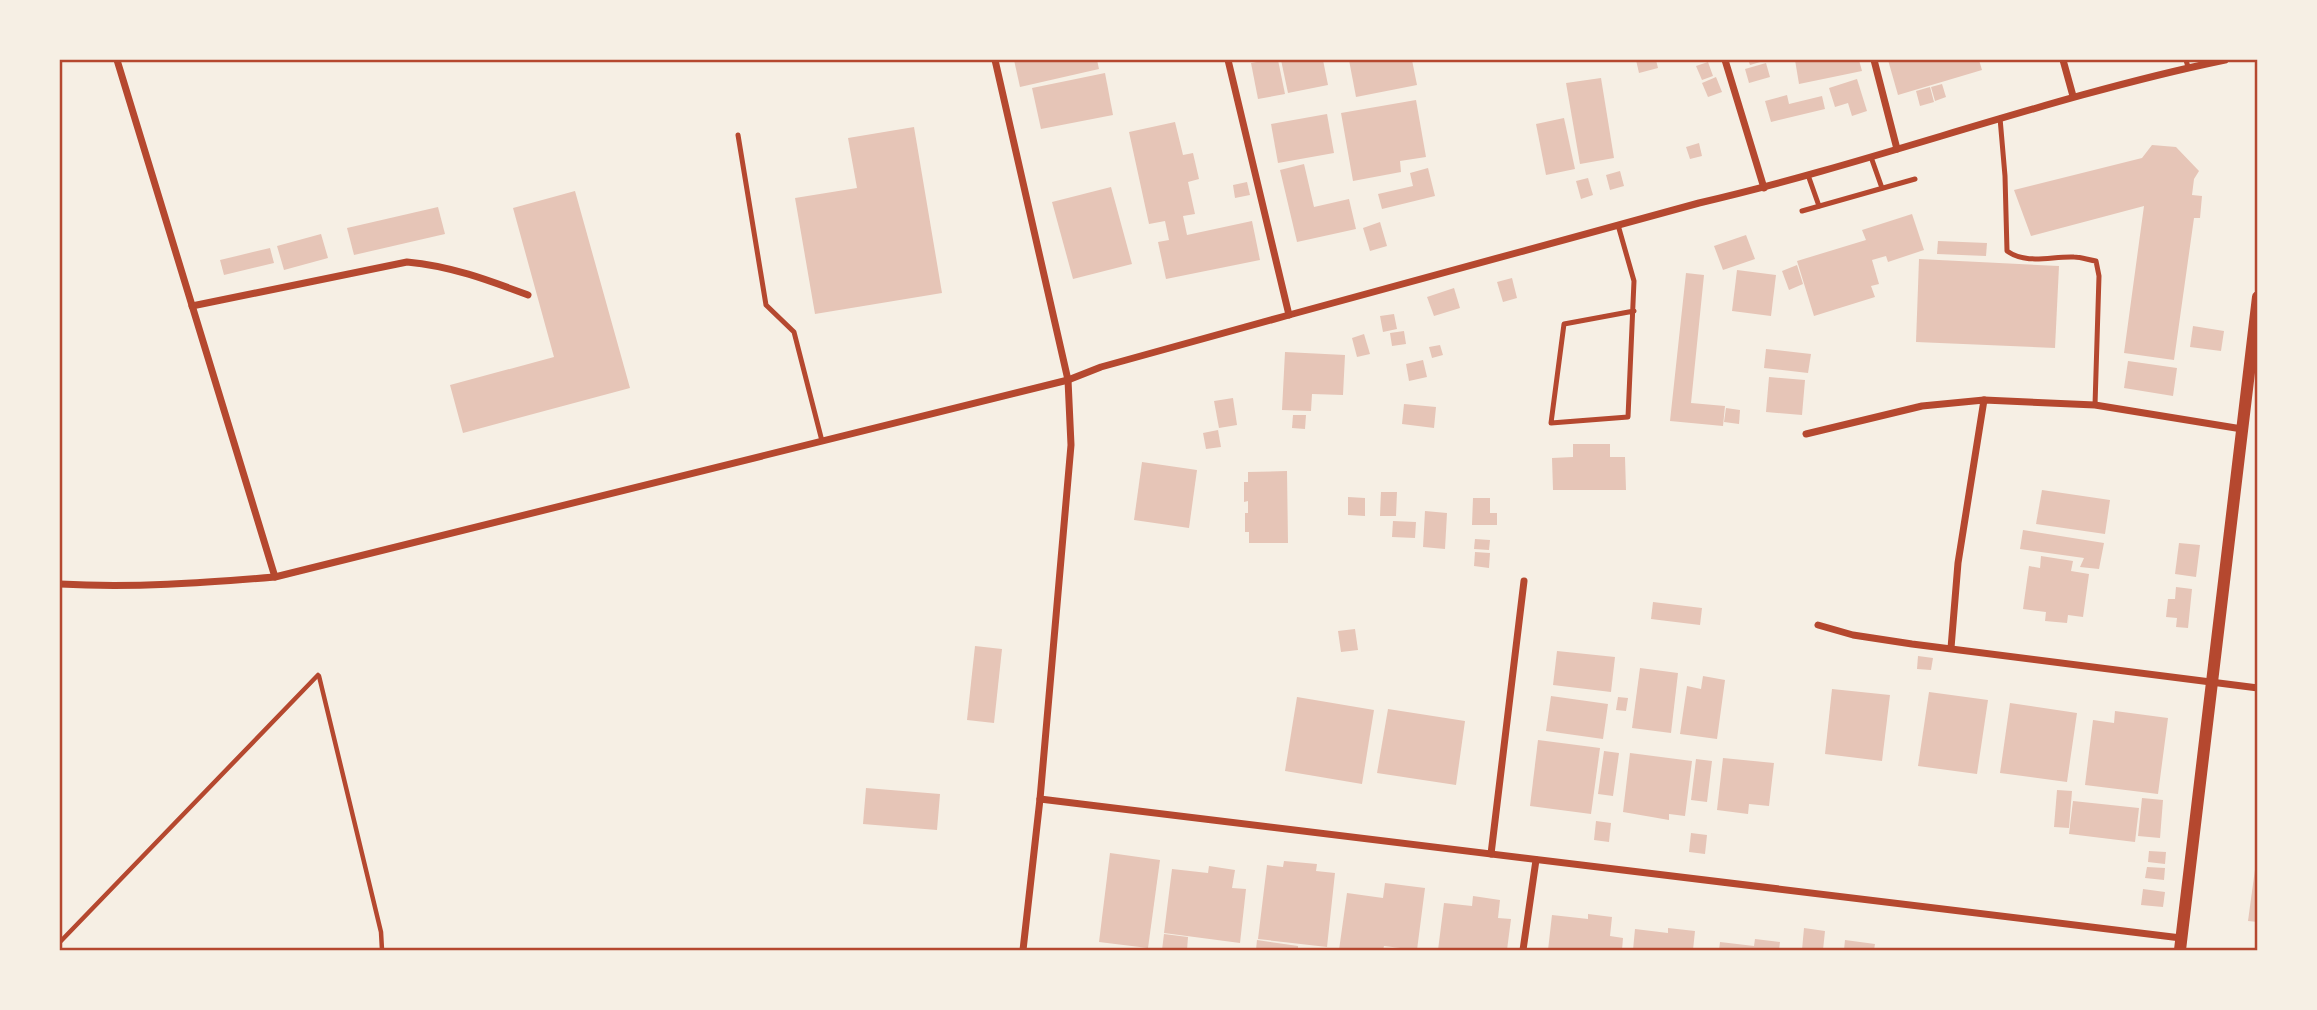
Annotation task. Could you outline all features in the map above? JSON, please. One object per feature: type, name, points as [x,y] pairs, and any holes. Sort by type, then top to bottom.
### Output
[{"type":"street","points":[[117,60],[275,577]]},
{"type":"street","points":[[995,60],[1068,380],[1071,445],[1040,799],[1023,950]]},
{"type":"street","points":[[1228,60],[1289,314]]},
{"type":"street","points":[[1725,60],[1764,188]]},
{"type":"street","points":[[1874,60],[1897,149]]},
{"type":"street","points":[[2063,60],[2073,96]]},
{"type":"street","points":[[60,584],[106,587],[275,577],[1068,380],[1101,367],[1289,314],[1764,188],[2187,63],[2225,60]]},
{"type":"street","points":[[192,306],[407,262],[434,264],[465,271],[528,295]]},
{"type":"street","points":[[1040,799],[1491,854],[2180,944],[2258,297]]},
{"type":"street","points":[[1951,648],[1958,563],[1984,400]]},
{"type":"street","points":[[1806,434],[1922,406],[1984,400],[2095,405],[2242,429]]},
{"type":"street","points":[[1491,854],[1524,581]]},
{"type":"street","points":[[1818,625],[1853,635],[2258,688]]},
{"type":"street","points":[[1523,950],[1535,860]]},
{"type":"lane","points":[[2000,118],[2007,251],[2017,258],[2075,257],[2096,261],[2099,276],[2095,405]]},
{"type":"lane","points":[[738,135],[766,305],[771,312],[790,325],[794,332],[822,440]]},
{"type":"lane","points":[[1871,157],[1882,188]]},
{"type":"lane","points":[[1808,175],[1819,206]]},
{"type":"lane","points":[[1802,211],[1915,179]]},
{"type":"lane","points":[[1618,225],[1634,281],[1634,311],[1628,417],[1552,424],[1564,324],[1634,311]]},
{"type":"path","points":[[60,942],[318,675],[381,932],[382,950]]},
{"type":"building","points":[[1014,60],[1097,60],[1099,69],[1020,87]]},
{"type":"building","points":[[1278,60],[1285,94],[1258,99],[1251,63]]},
{"type":"building","points":[[1281,60],[1323,60],[1328,85],[1288,93]]},
{"type":"building","points":[[1349,60],[1412,60],[1417,85],[1356,97]]},
{"type":"building","points":[[1636,60],[1656,60],[1658,68],[1639,73]]},
{"type":"building","points":[[1748,60],[1767,60],[1750,65]]},
{"type":"building","points":[[1795,60],[1859,60],[1862,71],[1799,84]]},
{"type":"building","points":[[1888,60],[1979,60],[1982,70],[1898,95]]},
{"type":"building","points":[[1708,62],[1713,76],[1702,80],[1696,66]]},
{"type":"building","points":[[1766,63],[1770,77],[1749,83],[1745,69]]},
{"type":"building","points":[[1105,73],[1113,115],[1041,129],[1032,88]]},
{"type":"building","points":[[1716,77],[1722,92],[1708,97],[1702,83]]},
{"type":"building","points":[[1601,78],[1614,158],[1580,164],[1566,83]]},
{"type":"building","points":[[1857,79],[1867,111],[1852,116],[1848,103],[1835,107],[1829,88]]},
{"type":"building","points":[[1942,84],[1946,97],[1935,101],[1931,87]]},
{"type":"building","points":[[1930,87],[1934,102],[1920,106],[1916,91]]},
{"type":"building","points":[[1787,95],[1789,104],[1822,96],[1825,109],[1771,122],[1765,101]]},
{"type":"building","points":[[1416,100],[1426,157],[1400,161],[1401,172],[1353,181],[1341,113]]},
{"type":"building","points":[[1327,114],[1334,153],[1278,163],[1271,124]]},
{"type":"building","points":[[1564,118],[1575,169],[1546,175],[1536,124]]},
{"type":"building","points":[[1175,122],[1183,155],[1193,153],[1199,179],[1188,182],[1195,214],[1183,216],[1187,235],[1252,221],[1260,260],[1166,279],[1158,242],[1169,240],[1165,221],[1149,224],[1129,132]]},
{"type":"building","points":[[914,127],[942,293],[815,314],[795,198],[857,188],[848,138]]},
{"type":"building","points":[[1699,143],[1702,156],[1690,159],[1686,147]]},
{"type":"building","points":[[2152,145],[2176,147],[2199,171],[2194,179],[2192,195],[2202,196],[2200,218],[2194,218],[2174,360],[2124,353],[2144,206],[2031,236],[2014,190],[2142,158]]},
{"type":"building","points":[[1304,164],[1314,207],[1349,199],[1356,229],[1297,242],[1280,170]]},
{"type":"building","points":[[1428,168],[1435,196],[1382,209],[1378,194],[1413,186],[1410,173]]},
{"type":"building","points":[[1620,171],[1624,186],[1610,190],[1606,175]]},
{"type":"building","points":[[1588,178],[1593,195],[1581,199],[1576,181]]},
{"type":"building","points":[[1247,182],[1250,195],[1235,198],[1233,185]]},
{"type":"building","points":[[1111,187],[1132,264],[1073,279],[1052,202]]},
{"type":"building","points":[[575,191],[630,388],[463,433],[450,385],[554,357],[513,208]]},
{"type":"building","points":[[438,207],[445,234],[354,255],[347,228]]},
{"type":"building","points":[[1912,214],[1924,250],[1888,262],[1886,256],[1872,260],[1879,284],[1871,286],[1875,297],[1814,316],[1797,261],[1866,240],[1862,230]]},
{"type":"building","points":[[1380,222],[1387,246],[1370,251],[1363,228]]},
{"type":"building","points":[[321,234],[328,258],[284,270],[277,246]]},
{"type":"building","points":[[1746,235],[1755,259],[1723,270],[1714,246]]},
{"type":"building","points":[[1938,241],[1987,243],[1986,256],[1937,254]]},
{"type":"building","points":[[270,248],[274,263],[224,275],[220,260]]},
{"type":"building","points":[[1919,259],[2059,266],[2055,348],[1916,342]]},
{"type":"building","points":[[1797,265],[1803,284],[1789,290],[1782,271]]},
{"type":"building","points":[[1737,270],[1776,275],[1771,316],[1732,311]]},
{"type":"building","points":[[1686,273],[1704,275],[1691,403],[1725,406],[1723,426],[1670,421]]},
{"type":"building","points":[[1512,278],[1517,298],[1503,302],[1497,282]]},
{"type":"building","points":[[1454,288],[1460,308],[1434,316],[1427,297]]},
{"type":"building","points":[[1394,314],[1397,329],[1383,332],[1380,316]]},
{"type":"building","points":[[2193,326],[2224,331],[2221,351],[2190,347]]},
{"type":"building","points":[[1404,331],[1406,344],[1392,346],[1390,333]]},
{"type":"building","points":[[1364,334],[1370,354],[1357,357],[1352,338]]},
{"type":"building","points":[[1440,345],[1443,355],[1432,358],[1429,347]]},
{"type":"building","points":[[1766,349],[1811,354],[1808,373],[1764,368]]},
{"type":"building","points":[[1285,352],[1345,355],[1343,395],[1312,394],[1311,411],[1282,410]]},
{"type":"building","points":[[1423,360],[1427,377],[1409,381],[1406,364]]},
{"type":"building","points":[[2128,361],[2177,368],[2173,396],[2124,388]]},
{"type":"building","points":[[1769,377],[1805,380],[1802,415],[1766,412]]},
{"type":"building","points":[[1233,398],[1237,425],[1219,428],[1214,401]]},
{"type":"building","points":[[1404,404],[1436,407],[1434,428],[1402,424]]},
{"type":"building","points":[[1726,408],[1740,410],[1739,424],[1724,422]]},
{"type":"building","points":[[1293,415],[1306,415],[1305,429],[1292,428]]},
{"type":"building","points":[[1218,430],[1221,447],[1206,449],[1203,433]]},
{"type":"building","points":[[1573,444],[1610,444],[1610,457],[1625,457],[1626,490],[1553,490],[1552,458],[1573,457]]},
{"type":"building","points":[[1142,462],[1197,470],[1189,528],[1134,520]]},
{"type":"building","points":[[1287,471],[1288,543],[1249,543],[1249,532],[1245,532],[1248,501],[1244,502],[1244,482],[1248,482],[1248,472]]},
{"type":"building","points":[[2042,490],[2110,500],[2105,534],[2036,524]]},
{"type":"building","points":[[1381,492],[1397,492],[1396,516],[1380,516]]},
{"type":"building","points":[[1348,497],[1365,498],[1365,516],[1348,515]]},
{"type":"building","points":[[1473,498],[1490,498],[1490,513],[1497,513],[1497,525],[1472,525]]},
{"type":"building","points":[[1425,511],[1447,513],[1445,549],[1423,547]]},
{"type":"building","points":[[1393,521],[1416,522],[1415,538],[1392,537]]},
{"type":"building","points":[[2023,530],[2104,543],[2099,569],[2080,567],[2084,558],[2020,549]]},
{"type":"building","points":[[1475,539],[1490,540],[1489,550],[1474,549]]},
{"type":"building","points":[[2179,543],[2200,545],[2196,577],[2175,574]]},
{"type":"building","points":[[1475,552],[1490,553],[1489,568],[1474,566]]},
{"type":"building","points":[[2041,556],[2073,561],[2071,571],[2089,574],[2083,617],[2068,615],[2067,623],[2045,621],[2046,612],[2023,609],[2029,566],[2040,568]]},
{"type":"building","points":[[2176,587],[2192,589],[2188,628],[2176,627],[2177,618],[2166,617],[2168,599],[2175,599]]},
{"type":"building","points":[[1653,602],[1702,608],[1700,625],[1651,619]]},
{"type":"building","points":[[1355,629],[1358,650],[1341,652],[1338,631]]},
{"type":"building","points":[[975,646],[1002,649],[994,723],[967,720]]},
{"type":"building","points":[[1557,651],[1615,657],[1611,692],[1553,685]]},
{"type":"building","points":[[1918,656],[1933,658],[1931,670],[1917,669]]},
{"type":"building","points":[[1640,668],[1678,673],[1671,733],[1632,728]]},
{"type":"building","points":[[1703,676],[1725,680],[1717,739],[1680,734],[1687,686],[1701,689]]},
{"type":"building","points":[[1832,689],[1890,695],[1882,761],[1825,754]]},
{"type":"building","points":[[1929,692],[1988,700],[1977,774],[1918,766]]},
{"type":"building","points":[[1551,696],[1608,704],[1603,739],[1546,731]]},
{"type":"building","points":[[1297,697],[1374,710],[1362,784],[1285,771]]},
{"type":"building","points":[[1618,697],[1628,698],[1626,711],[1616,710]]},
{"type":"building","points":[[2010,703],[2077,713],[2067,782],[2000,773]]},
{"type":"building","points":[[1388,709],[1465,721],[1456,785],[1377,773]]},
{"type":"building","points":[[2115,711],[2168,718],[2158,794],[2085,785],[2093,720],[2114,723]]},
{"type":"building","points":[[1538,740],[1600,748],[1591,814],[1530,806]]},
{"type":"building","points":[[1604,751],[1619,753],[1613,796],[1598,794]]},
{"type":"building","points":[[1630,753],[1692,761],[1685,816],[1669,814],[1669,820],[1623,812]]},
{"type":"building","points":[[1723,758],[1774,763],[1769,806],[1749,804],[1748,814],[1717,810]]},
{"type":"building","points":[[1696,759],[1712,761],[1707,802],[1691,800]]},
{"type":"building","points":[[866,788],[940,794],[937,830],[863,824]]},
{"type":"building","points":[[2057,790],[2072,791],[2069,828],[2054,827]]},
{"type":"building","points":[[2142,798],[2163,800],[2160,838],[2138,836]]},
{"type":"building","points":[[2073,801],[2139,808],[2135,842],[2069,834]]},
{"type":"building","points":[[1596,821],[1611,823],[1609,842],[1594,840]]},
{"type":"building","points":[[1691,833],[1707,835],[1705,854],[1689,852]]},
{"type":"building","points":[[2149,851],[2166,852],[2165,864],[2148,862]]},
{"type":"building","points":[[1110,853],[1160,860],[1148,948],[1099,942]]},
{"type":"building","points":[[1284,861],[1317,864],[1316,871],[1335,873],[1327,947],[1258,939],[1267,865],[1283,867]]},
{"type":"building","points":[[2258,862],[2258,922],[2248,921]]},
{"type":"building","points":[[1209,866],[1235,870],[1232,888],[1246,889],[1240,943],[1164,933],[1172,869],[1208,873]]},
{"type":"building","points":[[2147,867],[2165,868],[2164,880],[2145,878]]},
{"type":"building","points":[[1385,883],[1425,888],[1417,950],[1384,946],[1383,950],[1339,950],[1347,893],[1383,898]]},
{"type":"building","points":[[2143,889],[2165,892],[2163,907],[2141,905]]},
{"type":"building","points":[[1473,896],[1500,900],[1498,918],[1511,919],[1507,950],[1438,950],[1444,903],[1472,906]]},
{"type":"building","points":[[1588,914],[1612,917],[1610,936],[1623,938],[1622,950],[1548,950],[1552,915],[1588,919]]},
{"type":"building","points":[[1668,928],[1695,931],[1693,950],[1633,950],[1635,929],[1668,933]]},
{"type":"building","points":[[1804,928],[1825,931],[1823,950],[1802,950]]},
{"type":"building","points":[[1164,934],[1188,937],[1187,950],[1162,950]]},
{"type":"building","points":[[1755,939],[1780,942],[1779,950],[1719,950],[1720,942],[1754,946]]},
{"type":"building","points":[[1257,940],[1298,946],[1298,950],[1256,950]]},
{"type":"building","points":[[1845,940],[1875,944],[1874,950],[1844,950]]}]
